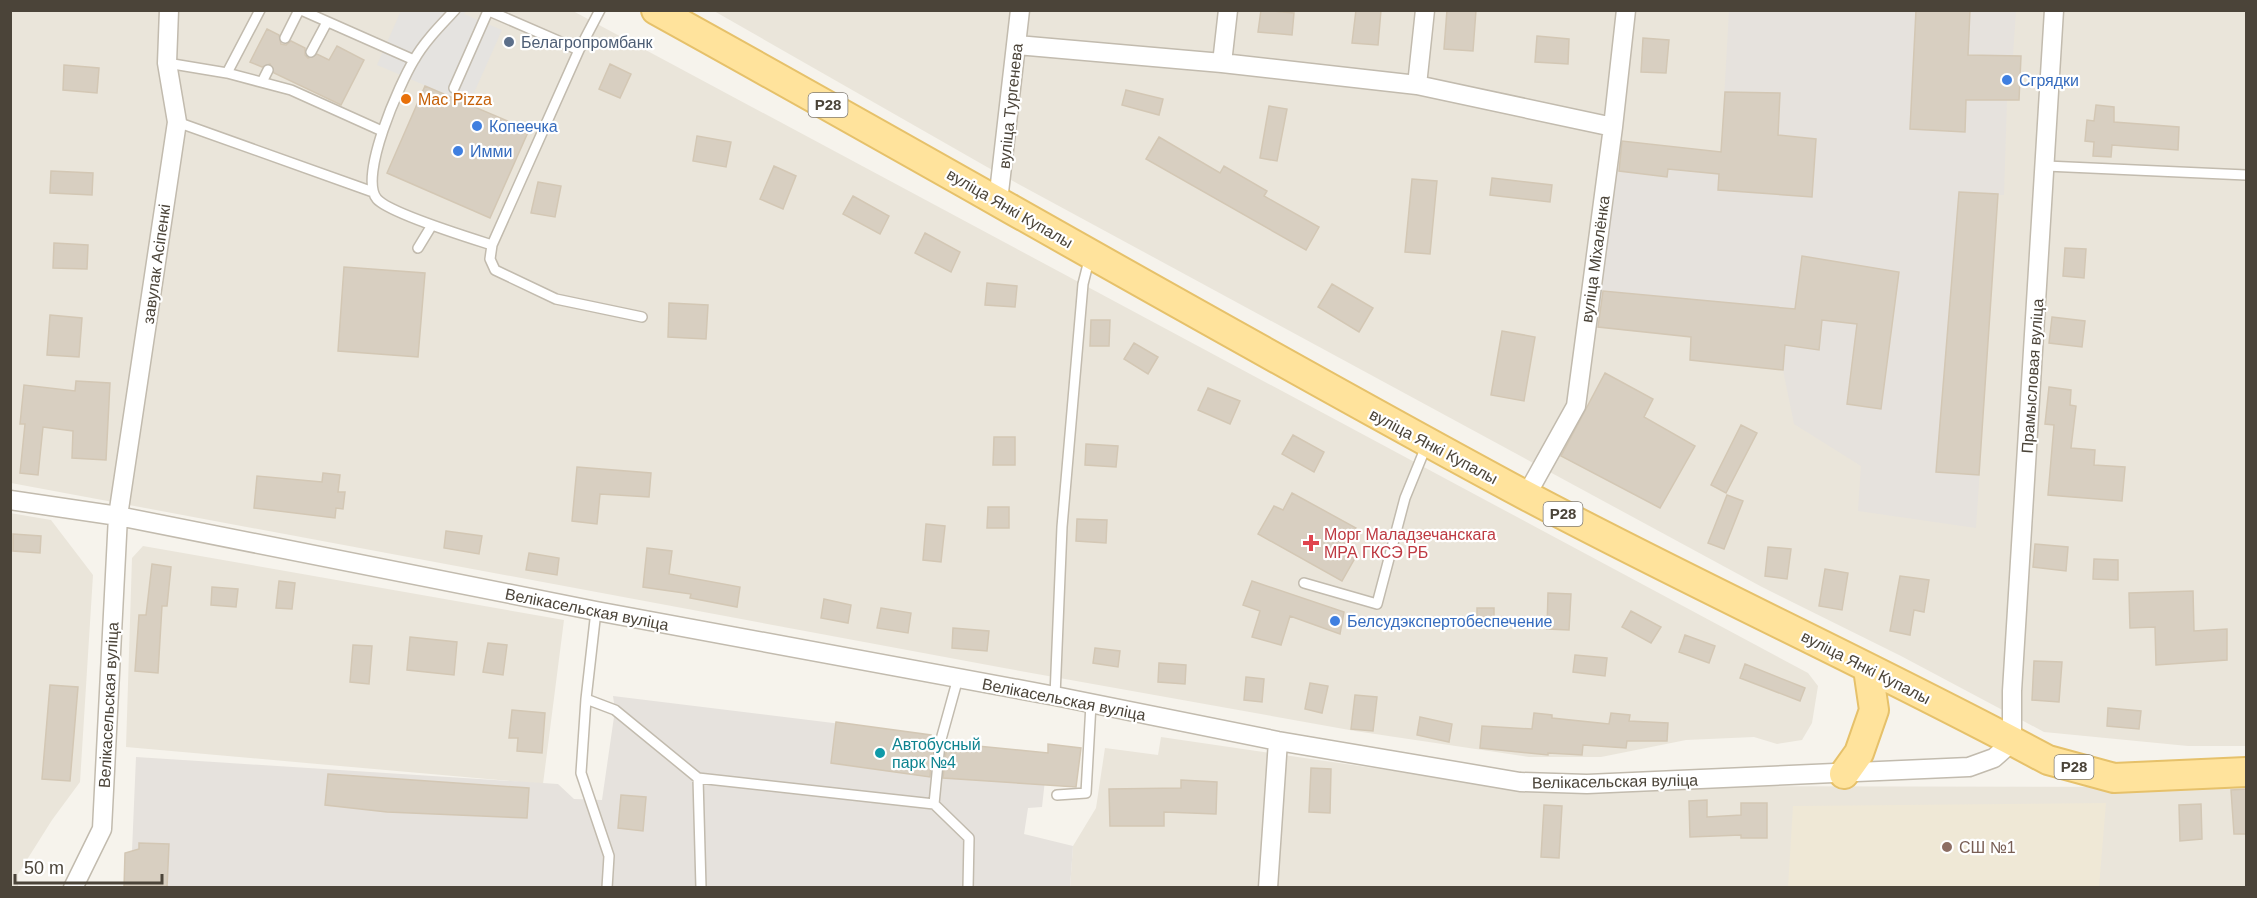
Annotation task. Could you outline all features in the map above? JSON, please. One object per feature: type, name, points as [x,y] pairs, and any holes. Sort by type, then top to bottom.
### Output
[{"type":"main road","name":"вуліца Янкі Купалы","points":[[656,10],[998,201],[1261,353],[1526,495],[2048,760],[2114,778],[2247,772]]},
{"type":"main road","points":[[1844,774],[1859,753],[1874,710],[1868,669]]},
{"type":"street","name":"завулак Асіпенкі","points":[[118,516],[177,122],[167,63],[170,10]]},
{"type":"street","name":"вуліца Тургенева","points":[[998,201],[1020,10]]},
{"type":"street","points":[[1222,63],[1228,10]]},
{"type":"street","points":[[1417,85],[1425,10]]},
{"type":"street","name":"вуліца Міхалёнка","points":[[1526,495],[1575,406],[1613,127],[1626,10]]},
{"type":"street","name":"Прамысловая вуліца","points":[[2012,742],[2012,691],[2054,10]]},
{"type":"street","points":[[1017,45],[1222,63],[1417,85],[1613,127]]},
{"type":"street","name":"Велікасельская вуліца","points":[[10,500],[118,516],[596,611],[1055,696],[1278,741],[1520,782],[1587,783],[1969,767],[1994,758],[2012,742]]},
{"type":"street","name":"Велікасельская вуліца","points":[[73,888],[102,828],[118,516]]},
{"type":"street","points":[[1268,888],[1278,741]]},
{"type":"lane","points":[[227,73],[260,10]]},
{"type":"lane","points":[[285,38],[300,10],[414,60]]},
{"type":"lane","points":[[455,10],[414,60],[382,131],[373,175],[373,192],[378,200],[432,225],[492,245]]},
{"type":"lane","points":[[600,10],[579,50],[492,245],[490,259],[495,270],[556,299],[642,317]]},
{"type":"lane","points":[[454,88],[487,11],[579,50]]},
{"type":"lane","points":[[311,51],[327,22]]},
{"type":"lane","points":[[167,63],[293,86],[382,131]]},
{"type":"lane","points":[[262,82],[268,70]]},
{"type":"lane","points":[[177,122],[373,192]]},
{"type":"lane","points":[[2046,166],[2247,175]]},
{"type":"lane","points":[[418,248],[432,225]]},
{"type":"lane","points":[[1055,696],[1062,527],[1083,284],[1090,254]]},
{"type":"lane","points":[[1304,583],[1377,604],[1405,498],[1428,442]]},
{"type":"lane","points":[[596,611],[586,699],[581,773],[609,856],[607,888]]},
{"type":"lane","points":[[934,804],[940,743],[958,678]]},
{"type":"lane","points":[[586,699],[615,710],[698,778],[934,804],[969,838],[968,888]]},
{"type":"lane","points":[[1057,795],[1086,793],[1091,704]]},
{"type":"lane","points":[[698,778],[701,888]]},
{"type":"shaded area","points":[[10,11],[573,11],[1808,673],[1818,686],[1812,723],[1802,740],[1777,744],[1754,737],[1686,740],[1601,757],[1529,757],[1355,731],[1004,668],[11,483]]},
{"type":"shaded area","points":[[401,11],[466,11],[464,14],[502,30],[469,104],[377,65]]},
{"type":"shaded area","points":[[714,11],[2246,11],[2246,746],[2188,746],[2044,732],[1901,656],[1762,587],[987,167]]},
{"type":"shaded area","points":[[1729,11],[2016,11],[2013,55],[2021,56],[2019,100],[2007,100],[2004,195],[1998,195],[1976,528],[1858,511],[1861,466],[1794,424],[1783,370],[1690,360],[1691,337],[1594,327],[1618,141],[1721,152]]},
{"type":"shaded area","points":[[10,513],[51,520],[93,575],[80,782],[52,820],[18,874],[18,888],[10,887]]},
{"type":"shaded area","points":[[143,546],[564,620],[543,784],[126,747],[132,558]]},
{"type":"shaded area","points":[[613,696],[931,735],[930,742],[1048,753],[1042,807],[1028,808],[1024,834],[1073,846],[1070,888],[124,888],[125,853],[132,851],[136,757],[558,784],[574,799],[602,800],[615,710]]},
{"type":"shaded area","points":[[1161,737],[1524,790],[1723,786],[2163,787],[2246,784],[2246,887],[1070,888],[1073,846],[1096,808],[1105,748],[1158,755]]},
{"type":"shaded area","name":"СШ №1","points":[[2106,803],[2099,887],[1788,887],[1793,806]]},
{"type":"building","points":[[1261,10],[1294,13],[1292,35],[1258,32]]},
{"type":"building","points":[[1356,10],[1381,10],[1378,45],[1352,43]]},
{"type":"building","points":[[1447,10],[1476,10],[1473,51],[1444,49]]},
{"type":"building","points":[[1916,10],[1970,10],[1968,55],[2021,56],[2019,100],[1966,100],[1965,132],[1910,129]]},
{"type":"building","points":[[267,29],[279,35],[281,44],[286,45],[291,41],[305,48],[305,55],[308,58],[317,54],[329,60],[337,46],[364,60],[341,105],[274,73],[270,64],[262,67],[250,62]]},
{"type":"building","points":[[1537,36],[1569,39],[1568,64],[1535,62]]},
{"type":"building","points":[[1643,38],[1669,40],[1666,73],[1641,72]]},
{"type":"building","points":[[610,64],[631,74],[620,98],[599,89]]},
{"type":"building","points":[[64,65],[99,68],[97,93],[63,90]]},
{"type":"building","name":"Имми","points":[[425,86],[529,130],[490,218],[387,173]]},
{"type":"building","points":[[1126,90],[1163,99],[1159,115],[1122,105]]},
{"type":"building","points":[[1725,92],[1780,93],[1778,135],[1816,139],[1812,197],[1718,190],[1719,174],[1668,169],[1667,177],[1619,171],[1622,141],[1721,152]]},
{"type":"building","points":[[2096,105],[2114,107],[2114,122],[2179,127],[2178,150],[2112,145],[2111,157],[2093,156],[2094,142],[2085,141],[2087,120],[2094,121]]},
{"type":"building","points":[[1269,106],[1287,109],[1277,161],[1260,158]]},
{"type":"building","points":[[697,136],[731,142],[726,167],[693,161]]},
{"type":"building","points":[[1159,137],[1220,173],[1224,166],[1267,191],[1264,196],[1319,227],[1306,250],[1146,159]]},
{"type":"building","points":[[774,166],[796,176],[783,209],[760,199]]},
{"type":"building","points":[[51,171],[93,173],[92,195],[50,193]]},
{"type":"building","points":[[1492,178],[1552,185],[1550,202],[1490,195]]},
{"type":"building","points":[[1412,179],[1437,181],[1430,254],[1405,252]]},
{"type":"building","points":[[538,182],[561,186],[555,217],[531,213]]},
{"type":"building","points":[[1959,192],[1998,194],[1979,475],[1936,472]]},
{"type":"building","points":[[853,196],[889,216],[880,234],[843,214]]},
{"type":"building","points":[[925,233],[960,252],[951,272],[915,253]]},
{"type":"building","points":[[54,243],[88,245],[87,269],[53,268]]},
{"type":"building","points":[[2065,248],[2086,249],[2084,278],[2063,276]]},
{"type":"building","points":[[1802,256],[1899,272],[1881,409],[1847,404],[1857,324],[1822,320],[1819,350],[1785,345],[1783,370],[1690,360],[1691,337],[1598,327],[1603,291],[1795,309]]},
{"type":"building","points":[[344,267],[425,273],[418,357],[338,351]]},
{"type":"building","points":[[987,283],[1017,286],[1015,307],[985,305]]},
{"type":"building","points":[[1332,284],[1373,308],[1359,332],[1318,307]]},
{"type":"building","points":[[669,303],[708,305],[706,339],[668,337]]},
{"type":"building","points":[[50,315],[82,318],[79,357],[47,355]]},
{"type":"building","points":[[2052,317],[2085,321],[2082,347],[2049,343]]},
{"type":"building","points":[[1091,320],[1110,320],[1109,346],[1090,346]]},
{"type":"building","points":[[1502,331],[1535,337],[1524,401],[1491,395]]},
{"type":"building","points":[[1134,343],[1158,357],[1148,374],[1124,359]]},
{"type":"building","points":[[1605,373],[1653,399],[1644,417],[1695,446],[1660,508],[1561,456]]},
{"type":"building","points":[[76,381],[110,383],[106,460],[72,458],[73,431],[43,427],[38,475],[20,473],[25,424],[20,424],[24,385],[75,391]]},
{"type":"building","points":[[2049,387],[2071,390],[2070,405],[2076,406],[2071,448],[2095,450],[2094,465],[2125,467],[2122,501],[2048,495],[2054,425],[2045,424]]},
{"type":"building","points":[[1208,388],[1240,401],[1230,424],[1198,410]]},
{"type":"building","points":[[1741,425],[1757,433],[1726,493],[1711,485]]},
{"type":"building","points":[[1293,435],[1324,452],[1314,472],[1282,454]]},
{"type":"building","points":[[994,437],[1015,437],[1015,465],[993,465]]},
{"type":"building","points":[[1086,444],[1118,446],[1116,467],[1085,465]]},
{"type":"building","points":[[577,467],[651,473],[649,497],[600,494],[597,524],[572,521]]},
{"type":"building","points":[[323,473],[340,475],[338,492],[345,492],[343,509],[336,508],[335,518],[254,508],[257,476],[322,482]]},
{"type":"building","name":"Морг Маладзечанскага МРА ГКСЭ РБ","points":[[1292,493],[1356,528],[1344,552],[1355,558],[1342,581],[1258,534],[1274,506],[1283,510]]},
{"type":"building","points":[[1727,495],[1743,501],[1724,549],[1708,543]]},
{"type":"building","points":[[988,507],[1009,507],[1009,528],[987,528]]},
{"type":"building","points":[[1077,519],[1107,520],[1106,543],[1076,541]]},
{"type":"building","points":[[926,524],[945,526],[941,562],[923,560]]},
{"type":"building","points":[[446,531],[482,536],[479,554],[444,548]]},
{"type":"building","points":[[13,534],[41,536],[40,553],[13,551]]},
{"type":"building","points":[[2035,544],[2068,547],[2066,571],[2033,567]]},
{"type":"building","points":[[1768,547],[1791,549],[1787,579],[1765,576]]},
{"type":"building","points":[[647,548],[672,551],[669,574],[740,587],[737,607],[690,598],[691,594],[643,587]]},
{"type":"building","points":[[529,553],[559,558],[557,575],[526,570]]},
{"type":"building","points":[[2094,559],[2118,560],[2118,580],[2093,579]]},
{"type":"building","points":[[152,564],[171,567],[167,606],[162,606],[158,673],[135,671],[139,615],[146,615]]},
{"type":"building","points":[[1825,569],[1848,573],[1842,610],[1819,606]]},
{"type":"building","points":[[1900,576],[1929,580],[1924,612],[1914,610],[1910,635],[1890,631]]},
{"type":"building","points":[[279,581],[295,583],[292,609],[276,608]]},
{"type":"building","points":[[1252,581],[1344,612],[1340,634],[1290,616],[1281,645],[1252,637],[1260,611],[1243,605]]},
{"type":"building","points":[[212,587],[238,589],[236,607],[211,605]]},
{"type":"building","points":[[2193,591],[2194,631],[2227,629],[2227,660],[2156,665],[2155,627],[2130,628],[2129,593]]},
{"type":"building","points":[[1548,593],[1571,594],[1569,630],[1547,629]]},
{"type":"building","points":[[824,599],[851,605],[848,623],[821,618]]},
{"type":"building","points":[[881,608],[911,613],[908,633],[877,628]]},
{"type":"building","points":[[1477,608],[1494,608],[1494,626],[1477,624]]},
{"type":"building","points":[[1631,611],[1661,627],[1651,643],[1622,627]]},
{"type":"building","points":[[953,628],[989,631],[987,651],[952,648]]},
{"type":"building","points":[[1685,635],[1715,646],[1709,663],[1679,652]]},
{"type":"building","points":[[410,637],[457,642],[454,675],[407,670]]},
{"type":"building","points":[[488,643],[507,645],[503,675],[483,672]]},
{"type":"building","points":[[353,645],[372,646],[369,684],[350,682]]},
{"type":"building","points":[[1095,648],[1120,651],[1118,667],[1093,663]]},
{"type":"building","points":[[1575,655],[1607,658],[1605,676],[1573,672]]},
{"type":"building","points":[[2034,661],[2062,662],[2059,702],[2032,700]]},
{"type":"building","points":[[1159,663],[1186,665],[1185,684],[1158,682]]},
{"type":"building","points":[[1745,664],[1805,688],[1800,701],[1740,678]]},
{"type":"building","points":[[1246,677],[1264,679],[1262,702],[1244,700]]},
{"type":"building","points":[[1310,683],[1328,686],[1322,713],[1305,709]]},
{"type":"building","points":[[50,685],[78,687],[70,781],[42,779]]},
{"type":"building","points":[[1355,695],[1377,697],[1373,731],[1351,729]]},
{"type":"building","points":[[2108,708],[2141,711],[2139,729],[2107,726]]},
{"type":"building","points":[[512,710],[545,713],[542,753],[517,751],[518,738],[509,738]]},
{"type":"building","points":[[1534,713],[1552,715],[1552,718],[1609,724],[1611,713],[1630,715],[1629,721],[1668,723],[1667,741],[1627,741],[1626,748],[1583,745],[1582,755],[1548,753],[1548,755],[1480,748],[1482,726],[1532,729]]},
{"type":"building","points":[[1420,717],[1452,724],[1449,742],[1417,735]]},
{"type":"building","name":"Автобусный парк №4","points":[[836,722],[931,735],[930,741],[933,742],[930,777],[831,763]]},
{"type":"building","points":[[947,743],[1048,753],[1048,744],[1081,748],[1076,787],[943,778]]},
{"type":"building","points":[[1311,768],[1331,769],[1330,813],[1309,812]]},
{"type":"building","points":[[328,774],[529,788],[527,818],[387,812],[325,805]]},
{"type":"building","points":[[1181,780],[1217,782],[1216,814],[1164,812],[1164,826],[1110,826],[1109,789],[1181,788]]},
{"type":"building","points":[[2247,789],[2247,834],[2234,834],[2231,790]]},
{"type":"building","points":[[621,795],[646,797],[643,831],[618,828]]},
{"type":"building","points":[[1707,800],[1707,817],[1741,815],[1741,803],[1767,803],[1767,838],[1741,838],[1741,835],[1690,837],[1689,801]]},
{"type":"building","points":[[2201,804],[2202,839],[2180,841],[2179,805]]},
{"type":"building","points":[[1544,805],[1562,806],[1559,858],[1541,857]]},
{"type":"building","points":[[139,843],[169,844],[167,888],[124,888],[125,853],[139,849]]},
{"type":"place","name":"Белагропромбанк","points":[[509,42]]},
{"type":"place","name":"Сгрядки","points":[[2007,80]]},
{"type":"place","name":"Mac Pizza","points":[[406,99]]},
{"type":"place","name":"Копеечка","points":[[477,126]]},
{"type":"place","name":"Имми","points":[[458,151]]},
{"type":"place","name":"Морг Маладзечанскага МРА ГКСЭ РБ","points":[[1311,543]]},
{"type":"place","name":"Белсудэкспертобеспечение","points":[[1335,621]]},
{"type":"place","name":"Автобусный парк №4","points":[[880,753]]},
{"type":"place","name":"СШ №1","points":[[1947,847]]}]
